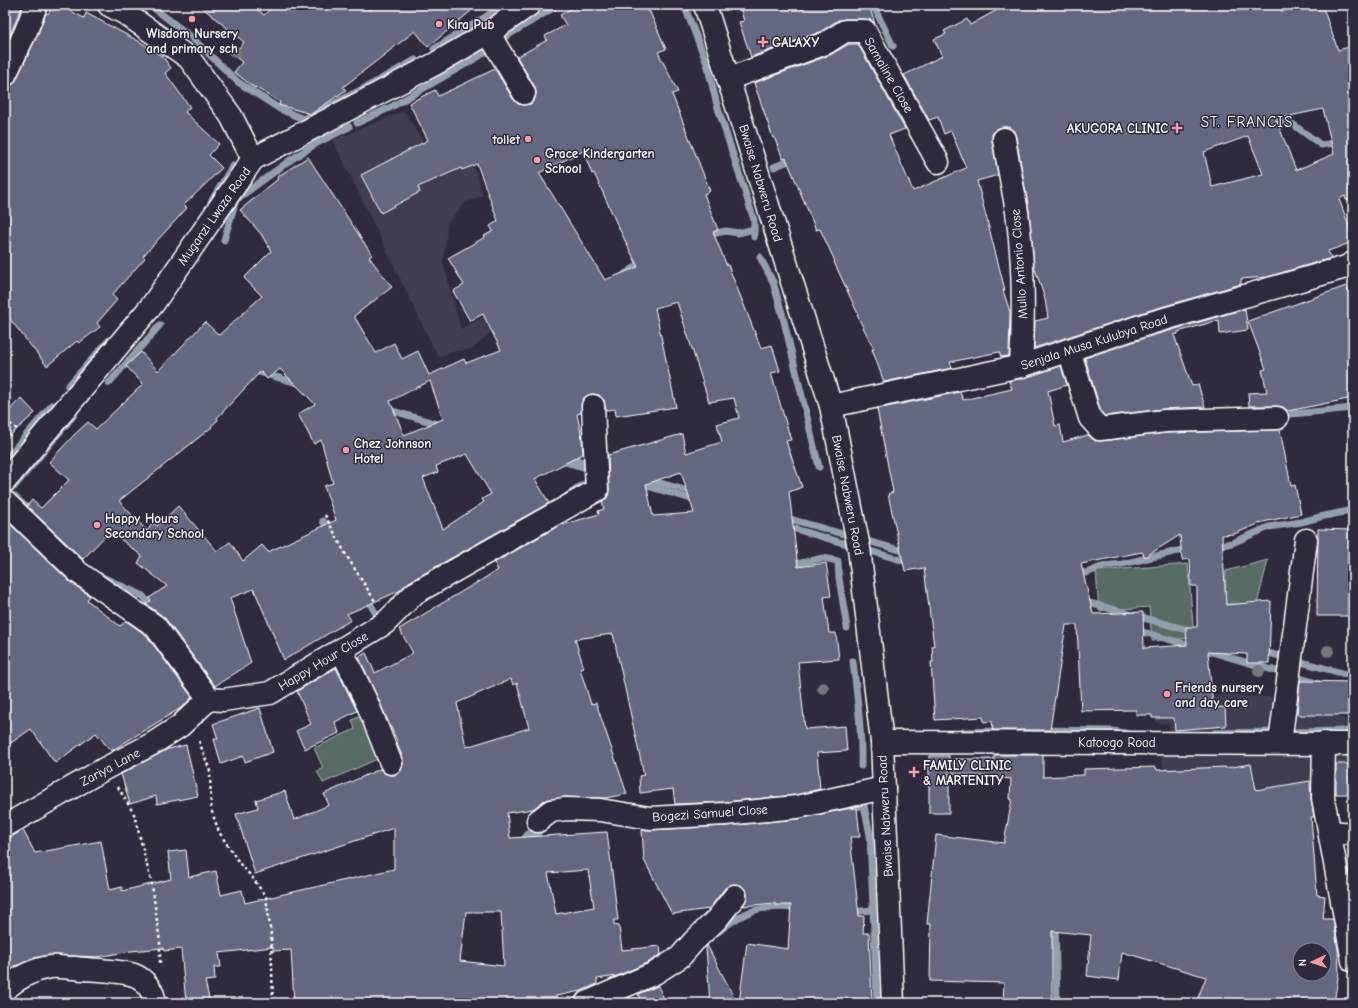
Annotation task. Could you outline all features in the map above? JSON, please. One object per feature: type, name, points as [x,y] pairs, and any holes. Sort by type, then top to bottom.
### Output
[{"type":"street","points":[[5,75],[26,31],[36,5]]},
{"type":"street","points":[[109,5],[126,14],[189,58],[232,116],[253,159]]},
{"type":"street","name":"Bwaise Nabweru Road","points":[[704,5],[831,406],[859,548],[882,742],[893,1003]]},
{"type":"street","name":"Muganzi Lwaza Road","points":[[5,481],[153,304],[253,159],[435,64],[490,32],[527,6]]},
{"type":"street","name":"Samaline Close","points":[[728,79],[826,43],[845,31],[865,32],[938,162]]},
{"type":"street","points":[[490,32],[524,93]]},
{"type":"street","name":"Mullo Antonio Close","points":[[1004,140],[1017,212],[1020,242],[1023,294],[1021,366]]},
{"type":"street","name":"Senjala Musa Kulubya Road","points":[[831,406],[1021,366],[1147,324],[1346,267],[1353,263]]},
{"type":"street","points":[[1069,350],[1090,418],[1100,429],[1165,421],[1277,418]]},
{"type":"street","name":"Happy Hour Close","points":[[209,699],[223,700],[270,693],[342,651],[385,623],[415,593],[597,490],[593,406]]},
{"type":"street","points":[[5,502],[79,574],[155,626],[209,699]]},
{"type":"street","points":[[1280,743],[1306,540]]},
{"type":"street","points":[[342,651],[368,705],[391,764]]},
{"type":"street","name":"Zariya Lane","points":[[5,826],[106,768],[152,744],[180,726],[209,699]]},
{"type":"street","name":"Katoogo Road","points":[[882,742],[1353,744]]},
{"type":"street","points":[[1324,743],[1323,798],[1353,961]]},
{"type":"street","name":"Bogezi Samuel Close","points":[[538,821],[551,811],[565,809],[600,810],[650,818],[725,814],[797,807],[884,788]]},
{"type":"street","points":[[1330,832],[1353,834]]},
{"type":"street","points":[[586,1003],[655,973],[680,957],[717,919],[735,896]]},
{"type":"street","points":[[5,989],[26,974],[51,967],[105,971],[134,976],[146,983],[154,996],[155,1003]]},
{"type":"path","points":[[325,516],[346,555],[382,612],[385,623]]},
{"type":"path","points":[[197,737],[210,771],[210,809],[219,832],[240,864],[266,896],[271,934],[273,1003]]},
{"type":"path","points":[[106,768],[125,796],[134,814],[152,885],[160,942],[160,966]]},
{"type":"shaded area","points":[[404,111],[434,160],[470,163],[476,172],[483,195],[464,204],[448,222],[443,262],[461,329],[502,307],[497,325],[473,349],[451,352],[438,357],[333,140]]},
{"type":"shaded area","points":[[1149,665],[1181,708],[1224,694],[1281,698],[1353,722],[1353,774],[1318,792],[1261,792],[1173,799],[1160,753],[1171,724],[1156,723]]},
{"type":"green space","points":[[1268,560],[1257,604],[1225,604],[1226,571]]},
{"type":"green space","points":[[1188,564],[1194,638],[1152,641],[1149,607],[1099,611],[1096,571]]},
{"type":"green space","points":[[363,715],[382,757],[323,783],[317,771],[323,768],[314,748],[355,729],[352,720]]},
{"type":"building","points":[[5,5],[23,5],[5,46]]},
{"type":"building","points":[[53,5],[59,5],[84,18],[86,13],[142,43],[163,57],[171,68],[165,73],[190,107],[185,112],[219,144],[209,155],[222,168],[184,205],[187,208],[143,256],[145,258],[112,295],[117,300],[97,323],[100,327],[79,343],[77,341],[47,366],[5,313],[5,87],[12,85],[16,80],[46,13],[48,14]]},
{"type":"building","points":[[199,5],[253,5],[264,15],[274,5],[364,5],[370,10],[376,5],[478,5],[428,47],[415,31],[343,87],[346,90],[311,114],[279,105],[280,102],[255,88],[234,72],[242,62],[233,55],[244,42]]},
{"type":"building","points":[[577,5],[646,5],[666,49],[658,52],[678,92],[672,94],[710,191],[704,194],[718,230],[713,232],[727,266],[728,265],[761,348],[772,345],[780,371],[771,373],[791,440],[786,441],[802,487],[789,492],[798,567],[826,563],[831,596],[824,597],[829,633],[836,633],[839,659],[798,662],[805,729],[845,726],[847,751],[817,753],[820,789],[795,795],[724,802],[675,804],[673,789],[640,793],[639,776],[644,775],[613,634],[575,639],[584,668],[580,669],[591,704],[596,703],[627,794],[605,798],[565,797],[549,799],[543,801],[533,809],[507,813],[510,838],[607,832],[618,920],[614,920],[614,925],[619,926],[622,950],[660,946],[661,954],[649,962],[617,976],[597,979],[597,984],[581,991],[556,996],[557,1003],[404,1003],[403,1000],[376,1003],[294,1003],[291,950],[273,951],[273,947],[219,953],[221,967],[214,967],[215,980],[205,981],[210,1003],[186,1003],[181,949],[164,951],[163,948],[131,951],[98,957],[50,955],[35,958],[18,965],[5,968],[5,838],[11,837],[23,830],[35,853],[101,841],[110,890],[122,887],[122,891],[171,879],[168,852],[186,850],[189,877],[216,871],[221,895],[242,890],[245,903],[394,869],[394,828],[255,874],[236,814],[258,808],[256,800],[285,791],[294,820],[329,805],[324,794],[380,769],[384,773],[390,775],[395,775],[401,771],[403,758],[397,744],[398,743],[359,657],[366,653],[375,673],[413,653],[399,629],[498,570],[494,563],[562,524],[599,514],[598,511],[604,509],[602,501],[607,498],[609,490],[608,455],[682,434],[686,453],[722,442],[717,424],[739,418],[734,398],[709,402],[677,302],[655,308],[676,407],[616,416],[615,409],[606,410],[604,400],[599,395],[592,394],[586,396],[582,401],[581,413],[577,414],[582,438],[583,454],[535,479],[549,503],[409,582],[399,591],[347,614],[351,620],[284,660],[254,589],[230,598],[251,663],[215,686],[165,618],[146,604],[151,601],[149,598],[167,586],[138,563],[142,556],[110,531],[83,559],[27,506],[32,500],[41,508],[69,480],[49,462],[74,435],[88,422],[96,429],[143,384],[126,366],[141,352],[158,371],[205,322],[219,335],[262,296],[244,278],[271,251],[261,234],[240,210],[278,179],[277,177],[308,157],[372,255],[369,257],[392,287],[354,316],[376,353],[394,343],[402,359],[418,351],[429,375],[464,359],[466,363],[501,350],[483,314],[470,321],[453,291],[464,285],[448,258],[485,237],[484,236],[493,231],[490,226],[498,221],[477,164],[462,170],[461,168],[418,187],[420,192],[381,213],[361,175],[428,140],[409,103],[435,90],[438,96],[495,69],[513,99],[518,104],[531,104],[535,99],[535,87],[517,57],[547,40],[545,36],[566,25],[560,15]],"holes":[[[583,151],[592,174],[594,173],[638,267],[605,280],[539,173]],[[280,369],[315,404],[298,414],[314,444],[321,440],[333,483],[324,486],[336,520],[268,552],[262,545],[243,561],[230,542],[217,551],[178,506],[157,526],[153,523],[147,531],[119,501],[212,427],[211,426],[218,420],[217,418],[261,371],[267,379]],[[430,381],[443,419],[404,435],[390,401]],[[467,454],[491,494],[482,499],[484,502],[443,529],[423,478],[438,472],[436,466]],[[681,472],[694,513],[653,516],[646,484]],[[511,679],[513,685],[517,683],[529,728],[466,747],[457,703]],[[588,870],[594,907],[556,914],[548,873]],[[466,912],[501,912],[504,966],[460,961]]]},
{"type":"building","points":[[739,5],[869,5],[875,24],[871,20],[865,19],[838,20],[820,32],[751,57],[739,22],[744,21]]},
{"type":"building","points":[[1006,5],[1280,5],[1282,12],[1298,5],[1322,5],[1338,50],[1353,46],[1353,200],[1346,200],[1345,196],[1339,199],[1353,237],[1353,242],[1328,251],[1331,258],[1267,277],[1241,279],[1241,284],[1144,312],[1034,348],[1035,321],[1048,318],[1045,299],[1034,266],[1029,210],[1016,137],[1014,131],[1009,127],[1002,127],[996,129],[992,134],[998,175],[977,181],[1005,290],[1003,290],[1010,312],[1009,356],[1001,357],[999,352],[950,362],[952,368],[884,382],[872,349],[874,349],[857,315],[858,314],[834,262],[835,261],[820,229],[816,230],[786,158],[783,159],[774,137],[773,138],[754,83],[830,55],[849,44],[858,44],[905,129],[889,135],[913,191],[966,168],[951,131],[944,134],[938,117],[929,120],[904,75],[942,56],[934,39],[946,34],[944,31],[967,19],[970,25]],"holes":[[[1323,109],[1334,154],[1296,170],[1276,119]],[[1248,136],[1263,174],[1212,187],[1204,152]]]},
{"type":"building","points":[[1346,286],[1353,300],[1353,398],[1288,411],[1283,407],[1277,406],[1249,406],[1248,393],[1267,392],[1262,370],[1266,369],[1248,321]]},
{"type":"building","points":[[1245,309],[1248,330],[1220,334],[1219,320],[1178,332],[1178,334],[1174,335],[1192,386],[1198,384],[1205,407],[1163,409],[1105,416],[1101,412],[1085,358],[1151,336]]},
{"type":"building","points":[[1061,366],[1067,385],[1048,391],[1055,426],[1060,425],[1063,442],[1088,435],[1095,441],[1102,441],[1166,433],[1280,430],[1291,486],[1295,485],[1301,514],[1263,522],[1234,534],[1222,535],[1226,605],[1271,601],[1269,663],[1247,663],[1247,654],[1208,652],[1213,708],[1225,707],[1226,726],[1175,730],[1174,718],[1152,718],[1152,715],[1136,715],[1136,710],[1081,711],[1077,625],[1066,625],[1050,730],[993,730],[992,721],[984,722],[983,717],[935,720],[931,662],[933,662],[932,646],[934,646],[924,568],[905,571],[888,494],[893,492],[877,409],[960,392],[963,400],[1012,389],[1009,381],[1025,378]],"holes":[[[1180,535],[1182,560],[1190,559],[1191,586],[1197,586],[1197,627],[1186,627],[1187,645],[1144,648],[1143,612],[1093,614],[1081,564],[1142,552],[1145,557]]]},
{"type":"building","points":[[21,398],[35,413],[5,440],[5,415]]},
{"type":"building","points":[[10,524],[70,582],[90,596],[87,600],[120,626],[126,621],[146,635],[192,697],[184,706],[111,751],[96,733],[55,763],[31,729],[5,747],[5,696],[11,686],[5,681],[5,528]]},
{"type":"building","points":[[1318,529],[1353,530],[1353,616],[1317,616]]},
{"type":"building","points":[[336,668],[357,711],[335,722],[339,733],[305,749],[296,731],[311,724],[297,691]]},
{"type":"building","points":[[1300,681],[1353,682],[1353,715],[1297,715]]},
{"type":"building","points":[[260,708],[273,752],[245,762],[243,756],[221,764],[214,739],[218,739],[213,724]]},
{"type":"building","points":[[186,745],[198,796],[157,804],[156,796],[130,804],[121,774],[168,749]]},
{"type":"building","points":[[994,755],[1043,755],[1043,777],[1084,775],[1084,769],[1156,767],[1157,770],[1225,768],[1251,764],[1256,790],[1310,781],[1314,817],[1311,817],[1317,895],[1325,896],[1323,919],[1333,919],[1338,950],[1339,972],[1334,1003],[1196,1003],[1206,977],[1122,952],[1119,980],[1087,976],[1091,935],[1052,931],[1052,1003],[1003,1002],[1004,983],[930,981],[931,924],[927,924],[936,835],[1004,843],[1012,799],[1010,799],[1011,779],[952,773],[953,759],[994,759]]},
{"type":"building","points":[[929,756],[949,756],[949,813],[929,813]]},
{"type":"building","points":[[1336,764],[1353,764],[1353,794],[1336,794]]},
{"type":"building","points":[[857,808],[860,837],[850,837],[859,916],[864,916],[863,933],[869,933],[872,1002],[739,1003],[747,943],[788,949],[791,905],[775,905],[775,903],[743,906],[747,898],[747,892],[742,886],[736,884],[725,888],[709,909],[672,914],[644,860],[642,830],[726,826],[798,819]]},
{"type":"building","points":[[707,945],[737,1003],[710,1003]]},
{"type":"building","points":[[658,986],[666,1003],[642,1003],[638,994]]},
{"type":"waterway","points":[[434,49],[502,5]]},
{"type":"waterway","points":[[684,5],[707,64],[717,105],[754,220],[754,237]]},
{"type":"waterway","points":[[873,5],[893,46]]},
{"type":"waterway","points":[[500,40],[553,8]]},
{"type":"waterway","points":[[155,9],[190,36],[238,82],[280,109],[303,119],[363,89],[415,60]]},
{"type":"waterway","points":[[357,123],[391,107],[478,57],[487,50]]},
{"type":"waterway","points":[[1269,126],[1287,121],[1321,145],[1353,140]]},
{"type":"waterway","points":[[224,240],[236,200],[289,161],[317,143],[349,127]]},
{"type":"waterway","points":[[774,167],[796,158]]},
{"type":"waterway","points":[[211,202],[233,165]]},
{"type":"waterway","points":[[705,238],[716,233],[726,231],[738,233],[754,229]]},
{"type":"waterway","points":[[760,257],[773,282],[783,317],[819,467]]},
{"type":"waterway","points":[[625,274],[645,261]]},
{"type":"waterway","points":[[109,383],[160,325]]},
{"type":"waterway","points":[[68,386],[109,340]]},
{"type":"waterway","points":[[251,370],[301,384]]},
{"type":"waterway","points":[[5,460],[52,405]]},
{"type":"waterway","points":[[1292,414],[1353,408]]},
{"type":"waterway","points":[[386,409],[441,425]]},
{"type":"waterway","points":[[14,487],[74,415]]},
{"type":"waterway","points":[[565,457],[617,471]]},
{"type":"waterway","points":[[558,460],[618,477]]},
{"type":"waterway","points":[[566,497],[577,488],[588,482],[588,475]]},
{"type":"waterway","points":[[646,479],[696,493]]},
{"type":"waterway","points":[[637,483],[698,501]]},
{"type":"waterway","points":[[14,496],[26,507]]},
{"type":"waterway","points":[[1215,545],[1232,543],[1269,527],[1301,522],[1353,510]]},
{"type":"waterway","points":[[783,517],[910,553]]},
{"type":"waterway","points":[[323,521],[330,533]]},
{"type":"waterway","points":[[785,526],[911,563]]},
{"type":"waterway","points":[[1077,567],[1079,571],[1086,573],[1104,566],[1122,564],[1191,548]]},
{"type":"waterway","points":[[789,564],[797,564],[823,558],[838,561],[839,578],[847,628]]},
{"type":"waterway","points":[[100,576],[143,596],[162,622]]},
{"type":"waterway","points":[[366,596],[377,616]]},
{"type":"waterway","points":[[1082,601],[1195,632]]},
{"type":"waterway","points":[[1136,630],[1195,647]]},
{"type":"waterway","points":[[1205,650],[1320,684]]},
{"type":"waterway","points":[[1261,651],[1353,676]]},
{"type":"waterway","points":[[853,661],[860,727],[861,766]]},
{"type":"waterway","points":[[964,732],[1027,730]]},
{"type":"waterway","points":[[1042,730],[1112,731],[1125,733]]},
{"type":"waterway","points":[[1215,733],[1353,731]]},
{"type":"waterway","points":[[844,807],[864,806],[870,835],[877,1003]]},
{"type":"waterway","points":[[520,844],[528,834],[538,833],[536,822]]},
{"type":"waterway","points":[[718,932],[738,918],[756,910],[775,907],[799,908]]},
{"type":"waterway","points":[[849,912],[873,910]]},
{"type":"waterway","points":[[1055,923],[1057,1003]]},
{"type":"place","name":"Wisdom Nursery and primary sch","points":[[192,19]]},
{"type":"place","name":"Kira Pub","points":[[439,24]]},
{"type":"place","name":"GALAXY","points":[[763,42]]},
{"type":"place","name":"AKUGORA CLINIC","points":[[1177,128]]},
{"type":"place","name":"toilet","points":[[528,139]]},
{"type":"place","name":"Grace Kindergarten School","points":[[537,160]]},
{"type":"place","name":"Chez Johnson Hotel","points":[[346,450]]},
{"type":"place","name":"Happy Hours Secondary School","points":[[97,525]]},
{"type":"place","name":"Friends nursery and day care","points":[[1167,694]]},
{"type":"place","name":"FAMILY CLINIC & MARTENITY","points":[[914,772]]},
{"type":"district","name":"ST. FRANCIS","points":[[1247,122]]}]
